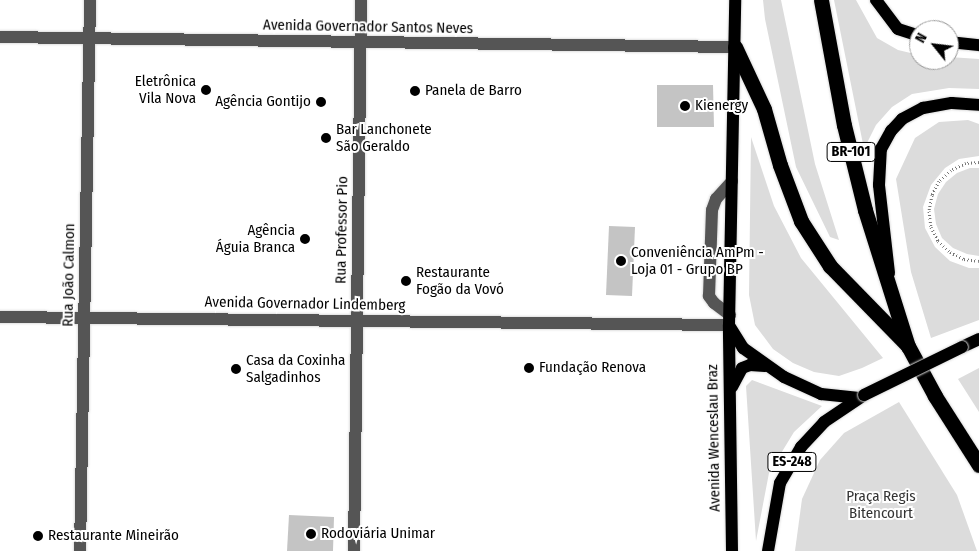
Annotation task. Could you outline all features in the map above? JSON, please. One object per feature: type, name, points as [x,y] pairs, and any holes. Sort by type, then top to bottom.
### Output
[{"type":"highway","name":"BR-101","points":[[820,0],[844,126],[865,210],[892,300],[908,346],[935,396],[979,465]]},
{"type":"highway","points":[[735,47],[764,109],[780,165],[801,222],[830,266],[908,346]]},
{"type":"main road","name":"Avenida Wenceslau Braz","points":[[732,551],[730,320],[735,0]]},
{"type":"main road","points":[[876,0],[898,29],[909,33]]},
{"type":"main road","points":[[959,43],[979,45]]},
{"type":"main road","points":[[892,300],[880,185],[881,149],[891,131],[902,119],[923,108],[952,103],[979,105]]},
{"type":"main road","points":[[730,320],[743,348],[765,366],[803,387],[821,394],[861,396],[979,339]]},
{"type":"main road","points":[[730,393],[742,368],[750,365],[765,366]]},
{"type":"main road","name":"ES-248","points":[[768,551],[780,482],[801,447],[824,422],[861,396]]},
{"type":"street","name":"Rua João Calmon","points":[[80,551],[90,0]]},
{"type":"street","name":"Rua Professor Pio","points":[[354,551],[362,0]]},
{"type":"street","name":"Avenida Governador Santos Neves","points":[[0,37],[735,47]]},
{"type":"street","points":[[730,320],[709,296],[712,210],[716,199],[732,181]]},
{"type":"street","name":"Avenida Governador Lindemberg","points":[[0,317],[357,320],[730,320]]},
{"type":"path","points":[[979,162],[966,163],[951,170],[939,181],[932,195],[929,211],[931,227],[938,241],[950,252],[964,259],[979,261]]},
{"type":"green space","points":[[763,0],[781,0],[815,164],[839,240],[830,237],[796,167],[765,19]]},
{"type":"green space","points":[[834,0],[856,0],[877,38],[898,50],[909,53],[909,70],[959,70],[959,58],[979,59],[979,89],[949,88],[912,94],[892,107],[876,125],[864,149]]},
{"type":"green space","points":[[968,120],[979,124],[979,156],[959,159],[945,168],[931,185],[923,207],[925,228],[935,247],[950,261],[969,268],[979,268],[979,320],[931,338],[911,272],[896,179],[915,138],[939,122]]},
{"type":"green space","points":[[751,137],[774,206],[801,258],[883,358],[839,376],[814,372],[793,363],[773,349],[755,325],[749,295]]},
{"type":"green space","points":[[970,168],[979,168],[979,256],[967,254],[953,248],[942,238],[936,224],[934,209],[938,194],[946,182],[957,173]]},
{"type":"green space","points":[[979,368],[979,412],[958,379]]},
{"type":"green space","points":[[752,380],[822,406],[794,432],[769,473],[756,541],[746,386]]},
{"type":"green space","name":"Praça Regis Bitencourt","points":[[899,402],[957,495],[977,551],[795,551],[802,499],[820,460],[844,433]]},
{"type":"building","name":"Kienergy","points":[[657,85],[713,85],[714,127],[657,127]]},
{"type":"building","name":"Conveniência AmPm - Loja 01 - Grupo BP","points":[[609,226],[635,227],[632,296],[606,295]]},
{"type":"building","name":"Rodoviária Unimar","points":[[289,515],[334,517],[333,551],[287,551]]},
{"type":"place","name":"Eletrônica Vila Nova","points":[[206,90]]},
{"type":"place","name":"Panela de Barro","points":[[415,91]]},
{"type":"place","name":"Agência Gontijo","points":[[321,102]]},
{"type":"place","name":"Kienergy","points":[[685,106]]},
{"type":"place","name":"Bar Lanchonete São Geraldo","points":[[326,138]]},
{"type":"place","name":"Agência Águia Branca","points":[[305,239]]},
{"type":"place","name":"Conveniência AmPm - Loja 01 - Grupo BP","points":[[621,261]]},
{"type":"place","name":"Restaurante Fogão da Vovó","points":[[406,281]]},
{"type":"place","name":"Fundação Renova","points":[[529,368]]},
{"type":"place","name":"Casa da Coxinha Salgadinhos","points":[[236,369]]},
{"type":"place","name":"Rodoviária Unimar","points":[[311,534]]},
{"type":"place","name":"Restaurante Mineirão","points":[[38,536]]}]
